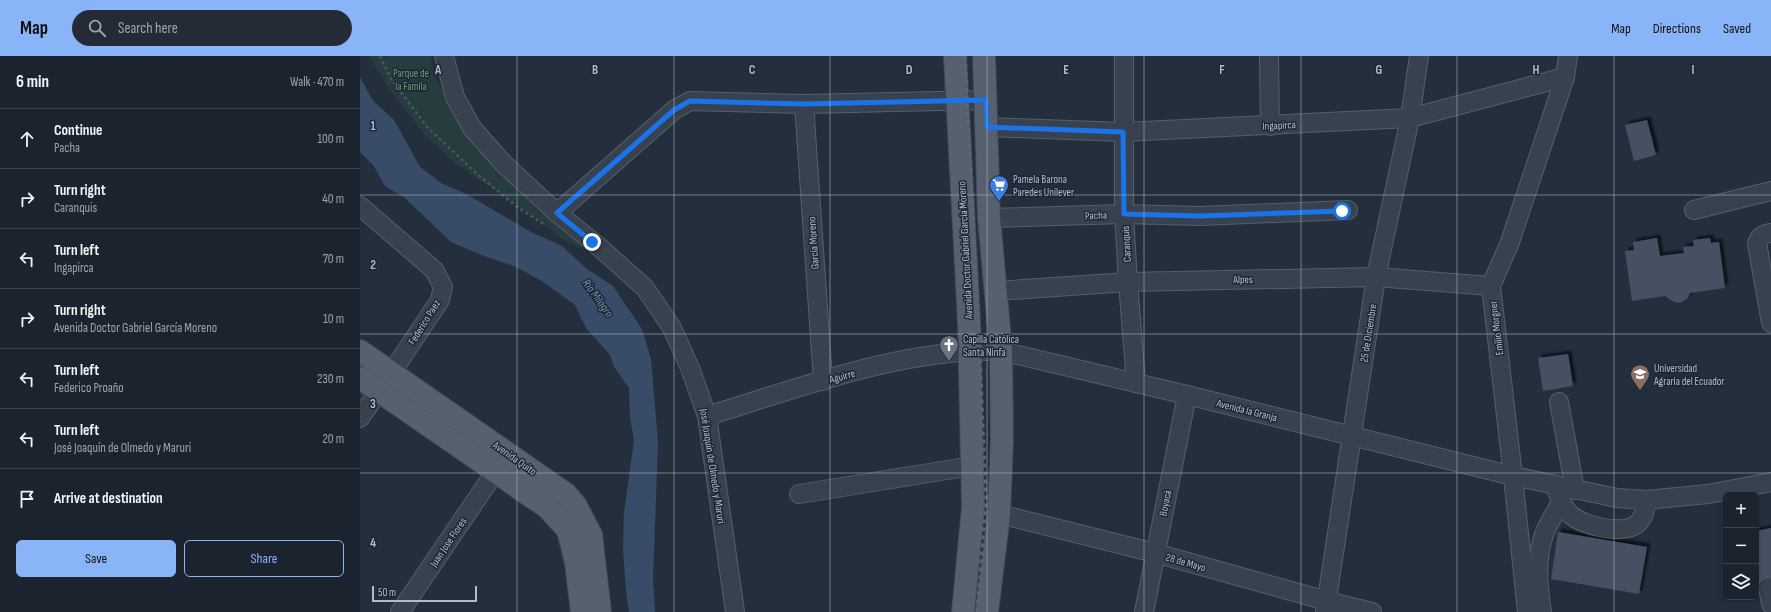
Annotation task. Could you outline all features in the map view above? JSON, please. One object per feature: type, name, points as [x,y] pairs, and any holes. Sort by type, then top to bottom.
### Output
[{"type":"main road","name":"Avenida Doctor Gabriel García Moreno","points":[[955,56],[957,100],[984,351],[1002,440],[999,514],[987,612]]},
{"type":"main road","name":"Avenida Doctor Gabriel García Moreno","points":[[963,612],[973,508],[972,466],[984,351],[996,291],[989,218],[984,56]]},
{"type":"main road","name":"Avenida Quito","points":[[360,351],[566,494],[576,506],[591,535],[585,611]]},
{"type":"main road","name":"Avenida Quito","points":[[360,378],[378,392],[548,508],[568,530],[576,562],[585,611]]},
{"type":"street","name":"José Joaquín de Olmedo y Maruri","points":[[444,56],[455,97],[472,128],[553,221],[598,246],[645,288],[672,328],[690,368],[707,416],[735,612]]},
{"type":"street","name":"Caranquis","points":[[1124,56],[1124,214],[1136,383]]},
{"type":"street","points":[[1269,56],[1270,126]]},
{"type":"street","name":"25 de Diciembre","points":[[1326,607],[1376,277],[1410,118],[1419,56]]},
{"type":"street","name":"Emilio Morgner","points":[[1527,612],[1514,476],[1491,286],[1510,242],[1565,77],[1568,56]]},
{"type":"street","name":"Ingapirca","points":[[987,127],[1123,132],[1410,118],[1565,77]]},
{"type":"street","points":[[553,221],[674,110],[690,101],[804,104],[986,100]]},
{"type":"street","name":"Garcia Moreno","points":[[804,104],[823,381]]},
{"type":"street","points":[[1694,210],[1771,191]]},
{"type":"street","name":"Federico Paez","points":[[360,206],[434,270],[443,287],[440,300],[392,372]]},
{"type":"street","name":"Pacha","points":[[989,218],[1124,214],[1200,216],[1348,210]]},
{"type":"street","points":[[1771,233],[1764,234],[1759,237],[1757,243],[1771,323]]},
{"type":"street","name":"Alpes","points":[[996,291],[1128,282],[1376,277],[1491,286]]},
{"type":"street","name":"Aguirre","points":[[707,416],[899,360],[984,351]]},
{"type":"street","name":"Avenida la Granja","points":[[984,351],[1136,383],[1514,476],[1617,498],[1646,500],[1708,494],[1771,482]]},
{"type":"street","points":[[360,418],[378,392]]},
{"type":"street","name":"Boyacá","points":[[1144,612],[1187,395]]},
{"type":"street","points":[[1559,402],[1575,490]]},
{"type":"street","points":[[799,494],[972,466]]},
{"type":"street","name":"Juan Jose Flores","points":[[400,612],[495,472]]},
{"type":"street","points":[[1555,485],[1561,502],[1570,515],[1587,524],[1611,529],[1629,527],[1638,524],[1644,516],[1646,500]]},
{"type":"street","points":[[1542,612],[1538,586],[1540,552],[1545,533],[1561,502]]},
{"type":"street","name":"28 de Mayo","points":[[999,514],[1155,553],[1326,607],[1372,612]]},
{"type":"path","points":[[380,56],[391,79],[427,127],[476,173],[516,206],[553,221]]},
{"type":"green space","name":"Parque de la Famila","points":[[369,56],[431,56],[433,73],[474,146],[536,208],[568,234],[587,247],[585,251],[562,239],[544,224],[456,164],[423,133],[385,83]]},
{"type":"water","name":"Río Milagro","points":[[360,77],[373,101],[394,120],[420,167],[441,183],[466,194],[531,232],[562,246],[587,269],[613,286],[642,329],[651,359],[658,443],[653,579],[655,612],[629,612],[626,591],[623,550],[624,513],[634,441],[630,417],[629,388],[614,367],[610,355],[586,328],[575,305],[542,281],[514,266],[484,256],[451,242],[405,198],[385,186],[373,165],[360,152]]},
{"type":"building","points":[[1647,120],[1656,155],[1634,161],[1625,125]]},
{"type":"building","points":[[1657,238],[1660,256],[1684,253],[1683,247],[1694,246],[1693,240],[1710,238],[1711,243],[1719,242],[1725,288],[1690,293],[1687,299],[1680,303],[1674,302],[1665,296],[1632,301],[1625,251],[1634,250],[1633,242]]},
{"type":"building","points":[[1568,354],[1573,386],[1543,391],[1538,358]]},
{"type":"building","points":[[1771,528],[1771,577],[1762,579],[1759,584],[1759,564],[1759,530]]},
{"type":"building","points":[[1558,532],[1647,547],[1639,594],[1551,579]]},
{"type":"railway","points":[[965,56],[986,501],[977,612]]},
{"type":"place","name":"Pamela Barona Paredes Unilever","points":[[999,202]]},
{"type":"place","name":"Capilla Católica Santa Ninfa","points":[[949,362]]},
{"type":"place","name":"Universidad Agraria del Ecuador","points":[[1640,391]]},
{"type":"route","points":[[592,242],[557,213],[674,110],[690,101],[804,104],[986,100],[987,127],[1123,132],[1124,214],[1200,216],[1342,211]]}]
